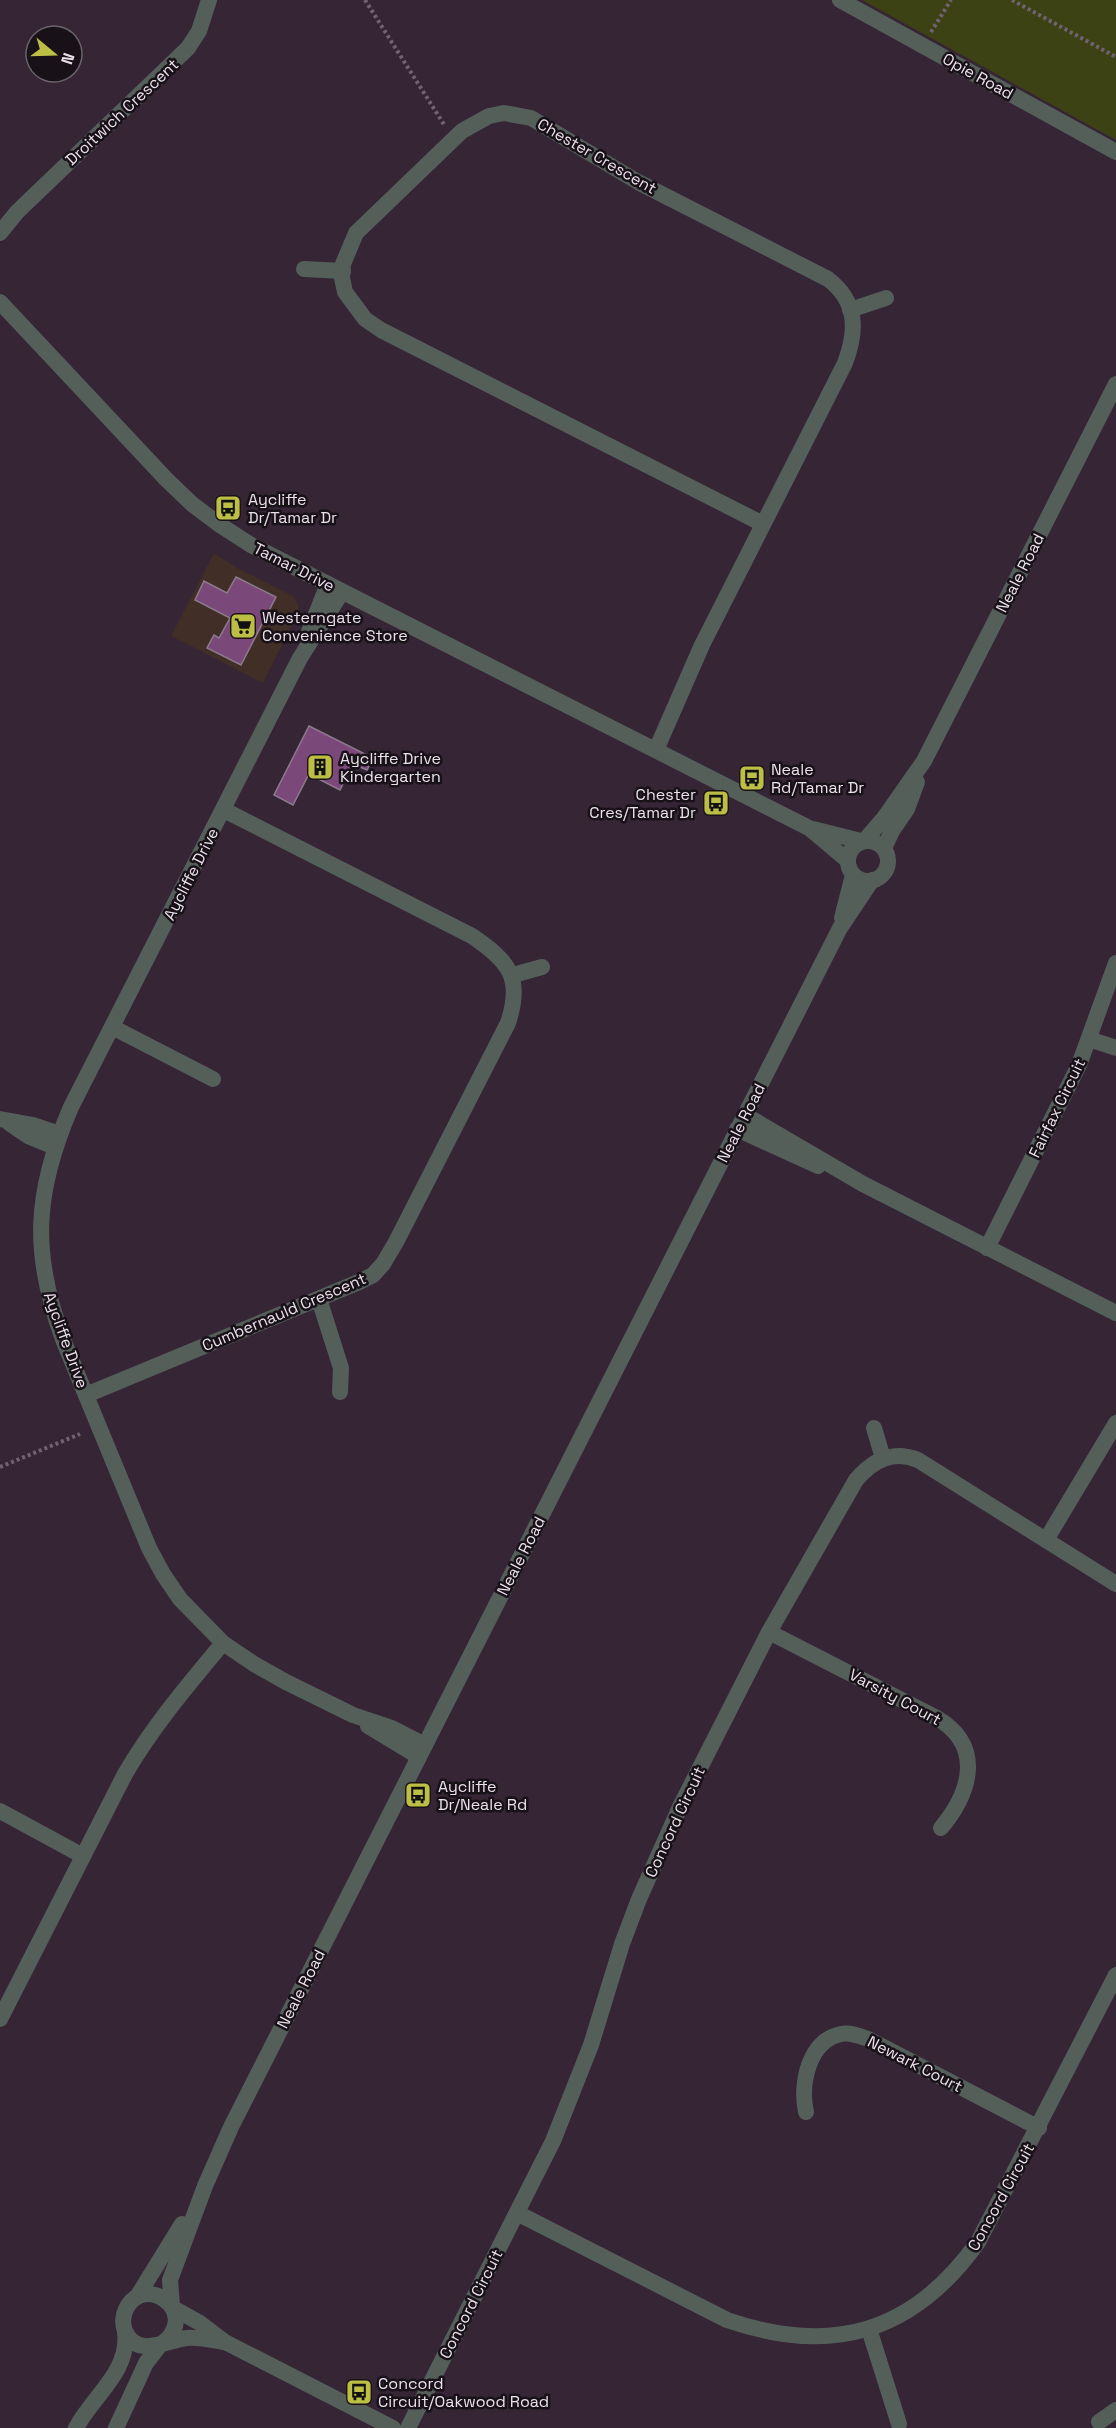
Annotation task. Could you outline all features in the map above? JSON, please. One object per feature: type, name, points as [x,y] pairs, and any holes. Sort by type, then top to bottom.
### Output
[{"type":"street","name":"Droitwich Crescent","points":[[0,233],[17,212],[188,48],[199,31],[209,0]]},
{"type":"street","name":"Opie Road","points":[[840,0],[1116,152]]},
{"type":"street","name":"Chester Crescent","points":[[343,271],[350,245],[360,228],[474,122],[504,113],[531,118],[638,182],[828,279],[839,287],[853,318],[854,336],[845,363],[650,747]]},
{"type":"street","name":"Droitwich Crescent","points":[[0,223],[17,212]]},
{"type":"street","points":[[304,269],[343,271],[345,292],[354,306],[381,330],[763,524]]},
{"type":"street","points":[[850,310],[886,298]]},
{"type":"street","name":"Tamar Drive","points":[[0,302],[166,479],[192,504],[251,545],[810,828],[863,841]]},
{"type":"street","name":"Neale Road","points":[[884,848],[888,837],[906,809],[924,761],[1116,384]]},
{"type":"street","name":"Aycliffe Drive","points":[[335,588],[114,1028],[71,1107],[57,1141],[44,1186],[40,1246],[52,1311],[131,1507],[163,1575],[180,1599],[224,1643],[254,1664],[353,1715],[384,1737],[422,1751]]},
{"type":"street","name":"Neale Road","points":[[863,841],[884,818],[924,761]]},
{"type":"street","points":[[224,810],[472,936],[496,952],[513,975],[542,967]]},
{"type":"street","name":"Tamar Drive","points":[[810,828],[850,867]]},
{"type":"street","points":[[863,841],[876,842],[884,848],[888,861],[887,868],[878,878],[865,881],[850,867],[851,848],[863,841]]},
{"type":"street","name":"Neale Road","points":[[840,928],[850,867]]},
{"type":"street","name":"Neale Road","points":[[172,2307],[170,2280],[205,2186],[231,2127],[840,928],[872,880]]},
{"type":"street","name":"Fairfax Circuit","points":[[987,1248],[1068,1088],[1089,1040],[1116,963]]},
{"type":"street","name":"Cumbernauld Crescent","points":[[86,1395],[373,1275],[389,1254],[508,1023],[515,988],[513,975]]},
{"type":"street","points":[[114,1028],[213,1079]]},
{"type":"street","points":[[1089,1040],[1116,1048]]},
{"type":"street","points":[[3,1120],[33,1125],[57,1141]]},
{"type":"street","points":[[741,1122],[794,1156],[863,1184],[1116,1313]]},
{"type":"street","points":[[319,1299],[341,1368],[340,1392]]},
{"type":"street","points":[[1046,1539],[1116,1423]]},
{"type":"street","points":[[874,1428],[882,1458],[905,1455],[918,1460],[1116,1584]]},
{"type":"street","name":"Concord Circuit","points":[[408,2428],[553,2141],[591,2045],[622,1944],[656,1859],[769,1632],[856,1480],[882,1458]]},
{"type":"street","name":"Varsity Court","points":[[769,1632],[937,1718],[961,1737],[968,1767],[965,1782],[960,1799],[940,1828]]},
{"type":"street","points":[[0,2019],[144,1742],[166,1710],[224,1643]]},
{"type":"street","points":[[0,1811],[83,1856]]},
{"type":"street","name":"Concord Circuit","points":[[517,2213],[727,2320],[757,2330],[791,2337],[822,2337],[869,2329],[906,2311],[928,2297],[949,2280],[965,2262],[992,2219],[1116,1975]]},
{"type":"street","name":"Newark Court","points":[[806,2112],[803,2086],[813,2057],[820,2046],[829,2039],[841,2034],[854,2034],[868,2039],[1039,2128]]},
{"type":"street","name":"Neale Road","points":[[137,2297],[152,2276],[205,2186]]},
{"type":"street","points":[[76,2428],[123,2359],[127,2345],[123,2316],[131,2302],[137,2297],[152,2294],[160,2296],[172,2307],[200,2323],[225,2342],[393,2428]]},
{"type":"street","points":[[116,2428],[146,2363],[174,2331],[175,2315],[172,2307]]},
{"type":"street","points":[[869,2329],[898,2424]]},
{"type":"street","points":[[125,2332],[130,2339],[144,2347],[195,2338],[225,2342]]},
{"type":"street","points":[[1099,2422],[1116,2410]]},
{"type":"path","points":[[365,0],[452,140]]},
{"type":"path","points":[[923,46],[951,0]]},
{"type":"path","points":[[1012,0],[1116,57]]},
{"type":"path","points":[[0,1467],[80,1434]]},
{"type":"shaded area","points":[[214,553],[237,568],[293,596],[299,606],[297,615],[263,683],[171,636]]},
{"type":"green space","points":[[862,0],[1116,0],[1116,140]]},
{"type":"building","name":"Westerngate Convenience Store","points":[[236,577],[276,597],[241,665],[207,648],[214,635],[219,638],[230,618],[195,600],[204,581],[227,593]]},
{"type":"building","name":"Aycliffe Drive Kindergarten","points":[[309,726],[373,758],[367,770],[353,764],[340,790],[309,774],[293,805],[274,795]]},
{"type":"place","name":"Aycliffe Dr/Tamar Dr","points":[[228,508]]},
{"type":"place","name":"Westerngate Convenience Store","points":[[243,626]]},
{"type":"place","name":"Aycliffe Drive Kindergarten","points":[[320,767]]},
{"type":"place","name":"Neale Rd/Tamar Dr","points":[[752,778]]},
{"type":"place","name":"Chester Cres/Tamar Dr","points":[[716,803]]},
{"type":"place","name":"Aycliffe Dr/Neale Rd","points":[[418,1795]]},
{"type":"place","name":"Concord Circuit/Oakwood Road","points":[[359,2392]]}]
